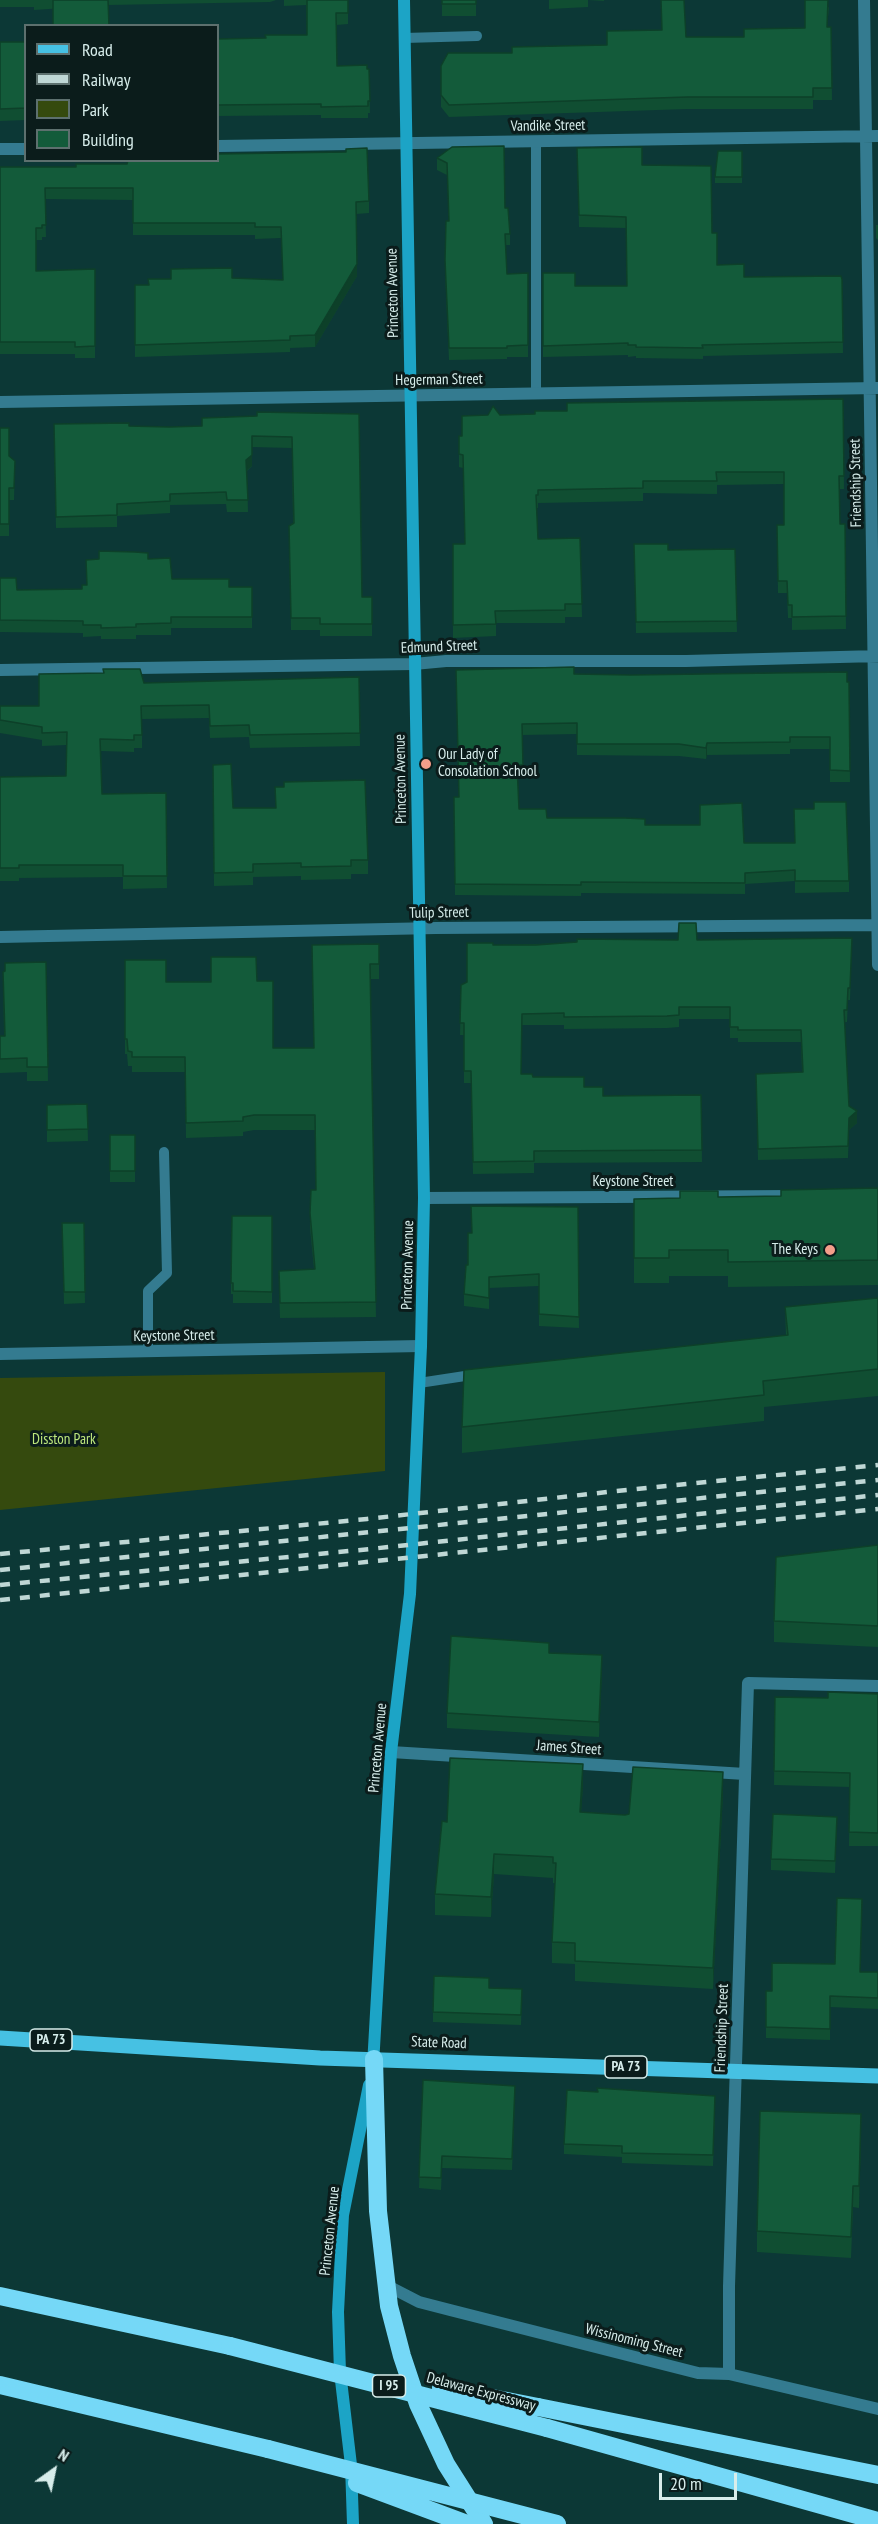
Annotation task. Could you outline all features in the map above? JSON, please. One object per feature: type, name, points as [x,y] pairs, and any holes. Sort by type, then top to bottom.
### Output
[{"type":"highway","points":[[374,2059],[378,2211],[386,2285],[402,2356],[418,2404],[446,2464],[484,2524]]},
{"type":"highway","name":"Delaware Expressway","points":[[0,2296],[230,2346],[547,2428],[878,2521]]},
{"type":"highway","points":[[230,2346],[878,2475]]},
{"type":"highway","points":[[0,2385],[268,2449],[557,2524]]},
{"type":"highway","points":[[268,2449],[467,2524]]},
{"type":"main road","name":"Princeton Avenue","points":[[353,2524],[351,2465],[340,2372],[338,2312],[343,2215],[374,2059],[390,1752],[410,1594],[421,1346],[424,1198],[404,0]]},
{"type":"main road","name":"State Road","points":[[0,2038],[320,2058],[878,2076]]},
{"type":"street","name":"Friendship Street","points":[[864,0],[872,136],[878,965]]},
{"type":"street","name":"Vandike Street","points":[[219,146],[872,136]]},
{"type":"street","points":[[0,149],[24,149]]},
{"type":"street","name":"Hegerman Street","points":[[0,402],[873,388]]},
{"type":"street","name":"Edmund Street","points":[[0,670],[414,664],[446,661],[686,661],[876,656]]},
{"type":"street","name":"Tulip Street","points":[[0,937],[419,928],[878,925]]},
{"type":"street","name":"Keystone Street","points":[[424,1198],[808,1196]]},
{"type":"street","name":"Keystone Street","points":[[0,1354],[421,1346]]},
{"type":"street","name":"Friendship Street","points":[[729,2374],[729,2286],[748,1683],[878,1686]]},
{"type":"street","name":"James Street","points":[[390,1752],[745,1774]]},
{"type":"street","name":"Wissinoming Street","points":[[386,2285],[419,2302],[698,2373],[729,2374],[878,2409]]},
{"type":"lane","points":[[404,38],[477,36]]},
{"type":"lane","points":[[536,141],[536,394]]},
{"type":"lane","points":[[148,1352],[148,1290],[167,1273],[164,1152]]},
{"type":"lane","points":[[419,1383],[489,1373]]},
{"type":"green space","name":"Disston Park","points":[[385,1372],[385,1471],[0,1510],[0,1378]]},
{"type":"building","points":[[53,0],[108,0],[109,24],[53,24]]},
{"type":"building","points":[[307,0],[348,0],[348,13],[336,13],[337,66],[367,65],[370,101],[368,101],[368,106],[219,105],[219,39],[266,38],[265,35],[307,35]]},
{"type":"building","points":[[442,0],[476,0],[476,4],[442,4]]},
{"type":"building","points":[[661,0],[684,0],[686,37],[744,37],[744,29],[805,28],[805,0],[828,0],[827,27],[831,27],[832,88],[813,88],[813,97],[687,97],[449,105],[441,95],[441,66],[448,53],[512,53],[512,47],[607,45],[607,31],[662,30]]},
{"type":"building","points":[[0,42],[24,42],[24,108],[0,109]]},
{"type":"building","points":[[504,146],[505,208],[508,208],[510,234],[505,234],[507,274],[528,273],[528,345],[507,346],[507,348],[449,348],[445,260],[446,221],[449,221],[447,163],[437,158],[452,147]]},
{"type":"building","points":[[642,147],[642,165],[711,166],[712,233],[717,233],[717,265],[744,264],[744,277],[841,276],[843,342],[702,345],[703,348],[636,347],[628,343],[543,346],[543,273],[575,273],[575,286],[627,286],[626,217],[579,215],[577,148]]},
{"type":"building","points":[[367,148],[369,201],[356,202],[357,264],[315,335],[290,336],[290,340],[135,345],[135,285],[149,285],[148,279],[171,279],[171,269],[232,268],[232,278],[283,280],[281,227],[255,227],[255,223],[133,223],[133,188],[45,188],[46,225],[36,228],[36,271],[95,269],[95,346],[75,347],[75,342],[0,342],[0,167],[76,167],[76,164],[127,164],[128,162],[219,162],[219,154],[346,152],[346,149]]},
{"type":"building","points":[[718,151],[742,151],[742,177],[715,177]]},
{"type":"building","points":[[843,399],[844,476],[839,476],[840,524],[845,524],[846,616],[792,617],[792,605],[788,605],[787,581],[778,581],[777,525],[784,525],[784,472],[716,472],[717,481],[643,481],[643,488],[538,490],[538,495],[536,495],[538,539],[580,538],[582,604],[565,604],[565,610],[495,611],[496,624],[453,625],[453,544],[465,544],[463,455],[459,454],[462,416],[488,415],[493,406],[500,415],[535,414],[535,411],[567,411],[567,403]]},
{"type":"building","points":[[257,412],[359,414],[362,597],[372,597],[372,624],[320,624],[320,618],[291,618],[289,526],[294,523],[292,437],[252,436],[252,455],[246,460],[248,500],[227,500],[226,492],[170,494],[170,501],[117,504],[117,515],[56,517],[54,424],[129,423],[129,426],[202,426],[202,418],[257,416]]},
{"type":"building","points":[[0,428],[9,428],[9,456],[15,461],[14,488],[9,488],[9,524],[0,524]]},
{"type":"building","points":[[634,544],[668,544],[668,550],[735,549],[737,621],[636,622]]},
{"type":"building","points":[[99,551],[148,553],[148,559],[170,558],[172,579],[229,579],[229,587],[252,587],[252,617],[171,617],[171,623],[101,628],[101,625],[83,625],[83,621],[0,620],[0,578],[16,578],[17,590],[82,589],[82,585],[87,585],[86,560],[99,559]]},
{"type":"building","points":[[574,667],[574,674],[847,672],[850,771],[830,770],[830,737],[790,737],[790,742],[707,743],[706,748],[679,744],[577,744],[577,723],[522,724],[523,765],[517,765],[519,809],[546,809],[547,818],[625,818],[645,819],[645,825],[700,825],[700,805],[742,803],[744,843],[795,843],[794,809],[814,809],[814,802],[846,802],[849,881],[795,881],[795,870],[745,873],[745,883],[455,884],[454,797],[459,797],[456,670]]},
{"type":"building","points":[[103,669],[140,669],[144,683],[359,677],[360,733],[250,735],[249,725],[210,726],[209,705],[141,706],[142,735],[134,735],[134,740],[100,739],[102,794],[166,793],[167,876],[123,876],[123,865],[19,865],[19,868],[0,868],[0,777],[66,776],[67,732],[42,733],[42,727],[0,720],[0,706],[39,706],[39,674],[104,673]]},
{"type":"building","points":[[231,764],[233,808],[276,808],[275,787],[284,787],[284,782],[365,780],[368,860],[351,860],[351,866],[301,867],[301,863],[253,864],[253,872],[214,873],[213,765]]},
{"type":"building","points":[[679,923],[696,923],[697,940],[852,938],[850,988],[848,988],[847,1010],[844,1010],[849,1106],[857,1111],[849,1118],[848,1146],[758,1149],[756,1074],[803,1072],[801,1030],[738,1030],[738,1027],[730,1027],[730,1007],[679,1007],[679,1015],[667,1016],[564,1017],[564,1013],[522,1014],[521,1074],[532,1074],[533,1077],[584,1077],[584,1087],[603,1087],[603,1096],[701,1095],[702,1150],[534,1151],[534,1161],[473,1162],[471,1071],[464,1071],[464,1023],[460,1023],[461,985],[467,982],[467,943],[536,945],[577,942],[577,939],[678,940]]},
{"type":"building","points":[[379,944],[379,964],[370,964],[376,1302],[280,1303],[279,1271],[315,1269],[310,1213],[311,1190],[316,1190],[315,1115],[254,1115],[243,1117],[243,1121],[186,1123],[185,1057],[132,1057],[132,1052],[128,1051],[127,1039],[125,1039],[125,960],[166,960],[166,982],[211,982],[211,957],[256,957],[257,981],[273,981],[273,1048],[314,1048],[312,945]]},
{"type":"building","points":[[46,962],[48,1067],[27,1067],[27,1058],[0,1059],[0,1036],[5,1036],[3,972],[5,963]]},
{"type":"building","points":[[87,1104],[88,1129],[47,1130],[47,1105]]},
{"type":"building","points":[[110,1135],[135,1135],[135,1171],[110,1171]]},
{"type":"building","points":[[878,1188],[878,1260],[728,1262],[728,1250],[669,1250],[669,1258],[634,1258],[634,1199],[680,1198],[680,1191],[718,1191],[718,1197],[781,1196],[781,1190]]},
{"type":"building","points":[[471,1206],[578,1207],[579,1317],[539,1314],[539,1274],[489,1277],[489,1298],[464,1294],[466,1265],[468,1265],[468,1233],[472,1233]]},
{"type":"building","points":[[232,1216],[272,1216],[272,1292],[233,1291],[233,1283],[231,1283]]},
{"type":"building","points":[[62,1223],[84,1223],[85,1292],[64,1292]]},
{"type":"building","points":[[878,1298],[878,1369],[763,1381],[764,1395],[462,1427],[464,1370],[788,1335],[785,1307]]},
{"type":"building","points":[[878,1545],[878,1626],[774,1621],[776,1557]]},
{"type":"building","points":[[451,1636],[549,1643],[549,1653],[602,1655],[599,1722],[447,1713]]},
{"type":"building","points":[[828,1692],[878,1694],[878,1833],[849,1832],[850,1773],[774,1771],[775,1697],[828,1698]]},
{"type":"building","points":[[450,1758],[583,1764],[580,1812],[625,1815],[629,1814],[633,1767],[723,1772],[713,1968],[575,1961],[575,1943],[552,1942],[556,1863],[553,1863],[553,1857],[494,1854],[491,1897],[435,1894],[442,1821],[447,1822]]},
{"type":"building","points":[[773,1814],[837,1817],[835,1861],[771,1859]]},
{"type":"building","points":[[837,1898],[862,1899],[860,1972],[878,1972],[878,1998],[830,1996],[830,2029],[766,2027],[766,1991],[772,1991],[772,1963],[835,1964]]},
{"type":"building","points":[[434,1976],[489,1978],[489,1988],[522,1989],[521,2015],[433,2012]]},
{"type":"building","points":[[423,2080],[515,2086],[512,2159],[442,2156],[441,2178],[419,2177]]},
{"type":"building","points":[[597,2088],[715,2096],[713,2155],[622,2153],[622,2146],[564,2144],[567,2090],[598,2092]]},
{"type":"building","points":[[760,2111],[861,2114],[859,2186],[853,2186],[851,2237],[757,2231]]},
{"type":"railway","points":[[0,1554],[367,1519],[878,1465]]},
{"type":"railway","points":[[0,1570],[878,1480]]},
{"type":"railway","points":[[0,1585],[370,1549],[878,1495]]},
{"type":"railway","points":[[0,1600],[878,1509]]},
{"type":"place","name":"Our Lady of Consolation School","points":[[426,764]]},
{"type":"place","name":"The Keys","points":[[830,1250]]}]
